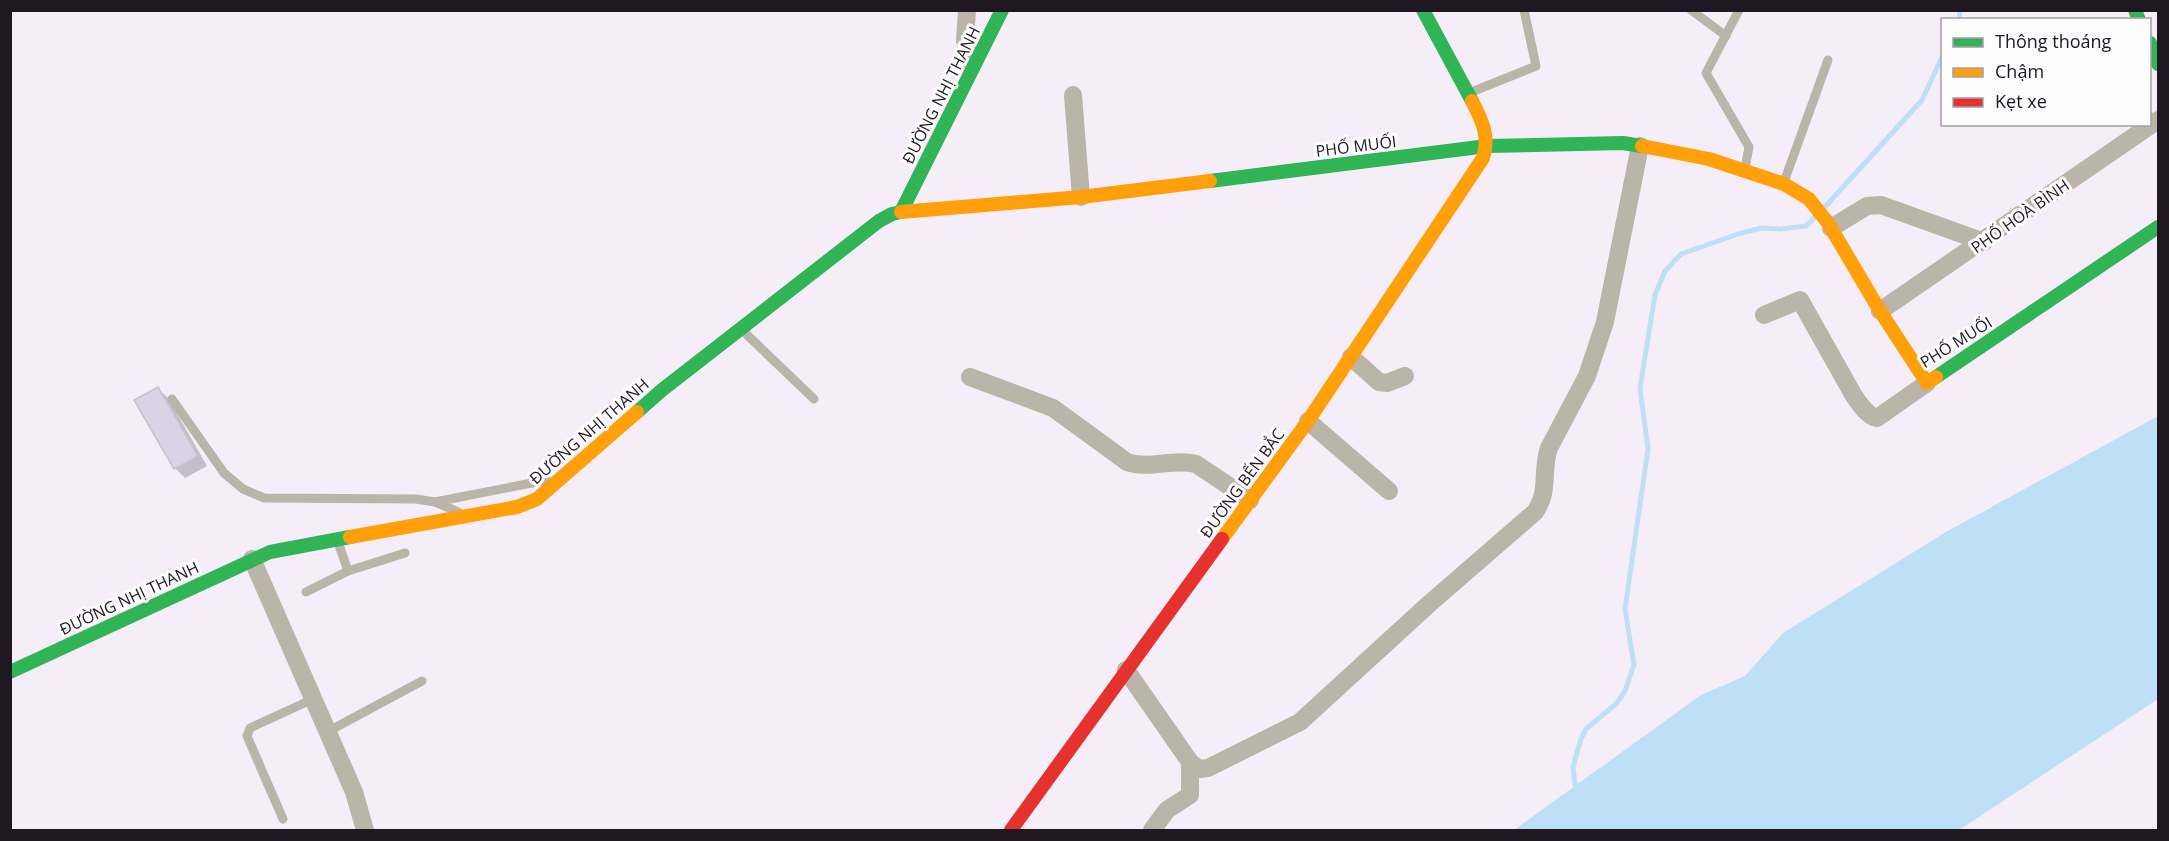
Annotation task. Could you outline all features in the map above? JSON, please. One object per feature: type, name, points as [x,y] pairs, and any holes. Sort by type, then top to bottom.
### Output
[{"type":"street","points":[[967,10],[965,41],[971,68]]},
{"type":"street","name":"ĐƯỜNG NHỊ THANH","points":[[10,672],[270,552],[467,517],[517,507],[537,499],[662,390],[742,330],[879,221],[901,212],[1002,10]]},
{"type":"street","points":[[1423,10],[1484,121],[1487,146]]},
{"type":"street","points":[[2154,44],[2158,64]]},
{"type":"street","points":[[1073,95],[1081,197]]},
{"type":"street","name":"PHỐ HOÀ BÌNH","points":[[1880,311],[1984,242],[2149,126]]},
{"type":"street","name":"PHỐ MUỐI","points":[[901,212],[1081,197],[1487,146],[1623,143],[1709,159],[1784,184],[1809,199],[1830,225],[1880,311],[1927,383],[2158,227]]},
{"type":"street","name":"ĐƯỜNG BẾN BẮC","points":[[1011,831],[1308,421],[1476,169],[1487,146]]},
{"type":"street","points":[[1126,670],[1190,762],[1199,769],[1208,768],[1300,722],[1429,604],[1535,512],[1544,494],[1545,458],[1587,376],[1605,322],[1640,146]]},
{"type":"street","points":[[1830,225],[1867,206],[1881,206],[1984,242]]},
{"type":"street","points":[[1764,315],[1800,300],[1854,396],[1864,410],[1873,417],[1877,418],[1927,383]]},
{"type":"street","points":[[1351,357],[1379,382],[1387,383],[1405,376]]},
{"type":"street","points":[[970,377],[1053,408],[1127,462],[1137,466],[1186,462],[1196,464],[1250,500]]},
{"type":"street","points":[[1308,421],[1389,491]]},
{"type":"street","points":[[252,559],[354,792],[365,831]]},
{"type":"street","points":[[1152,831],[1167,810],[1190,795],[1190,762]]},
{"type":"lane","points":[[1469,93],[1536,66],[1524,10]]},
{"type":"lane","points":[[1691,10],[1726,36]]},
{"type":"lane","points":[[1739,10],[1706,73],[1749,147],[1745,171]]},
{"type":"lane","points":[[1784,184],[1828,60]]},
{"type":"lane","points":[[742,330],[814,399]]},
{"type":"lane","points":[[172,399],[224,473],[243,489],[264,498],[416,499],[435,502],[467,517]]},
{"type":"lane","points":[[435,502],[562,477]]},
{"type":"lane","points":[[337,540],[348,571]]},
{"type":"lane","points":[[306,592],[348,571],[405,553]]},
{"type":"lane","points":[[327,732],[422,681]]},
{"type":"lane","points":[[283,819],[247,736],[247,731],[313,699]]},
{"type":"water","points":[[2158,416],[2158,699],[1959,830],[1514,830],[1701,695],[1745,676],[1783,633],[1946,532]]},
{"type":"building","points":[[158,387],[198,456],[174,469],[134,400]]},
{"type":"waterway","points":[[1959,18],[1960,10]]},
{"type":"waterway","points":[[1824,208],[1922,100],[1941,59]]},
{"type":"waterway","points":[[1576,792],[1573,767],[1581,739],[1586,729],[1617,703],[1625,691],[1634,665],[1625,609],[1648,449],[1640,388],[1655,295],[1665,271],[1681,254],[1762,228],[1780,229],[1806,226],[1816,216]]},
{"type":"traffic: fast","points":[[637,412],[879,221],[901,212],[1002,10]]},
{"type":"traffic: fast","points":[[1423,10],[1472,101]]},
{"type":"traffic: fast","points":[[2135,10],[2138,18]]},
{"type":"traffic: fast","points":[[2151,46],[2158,64]]},
{"type":"traffic: fast","points":[[1210,181],[1487,146],[1623,143],[1642,146]]},
{"type":"traffic: fast","points":[[1936,377],[2158,227]]},
{"type":"traffic: fast","points":[[10,672],[270,552],[350,537]]},
{"type":"traffic: slow","points":[[1222,539],[1308,421],[1483,158],[1485,136],[1482,122],[1472,101]]},
{"type":"traffic: slow","points":[[1642,146],[1709,159],[1784,184],[1809,199],[1828,223],[1880,311],[1927,383],[1936,377]]},
{"type":"traffic: slow","points":[[901,212],[1081,197],[1210,181]]},
{"type":"traffic: slow","points":[[350,537],[517,507],[537,499],[637,412]]},
{"type":"traffic: jam","points":[[1011,830],[1222,539]]}]
